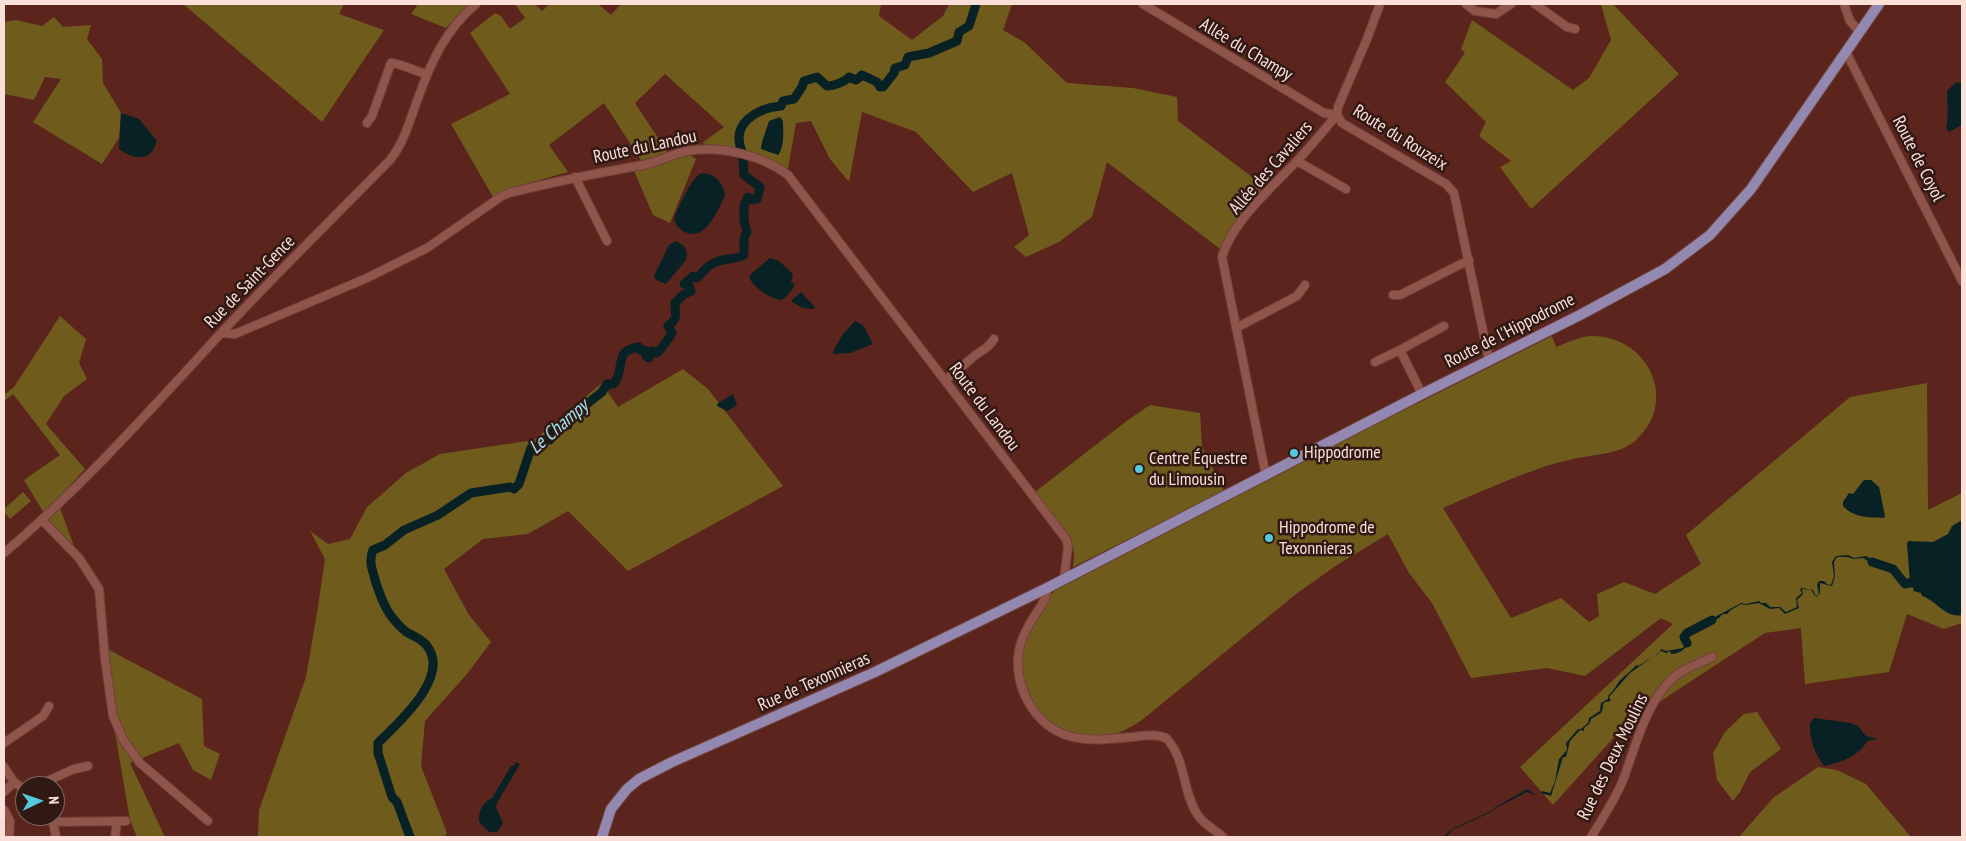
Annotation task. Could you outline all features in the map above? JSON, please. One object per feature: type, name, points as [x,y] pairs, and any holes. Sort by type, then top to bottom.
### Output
[{"type":"main road","name":"Route de l'Hippodrome","points":[[1064,579],[1422,394],[1580,315],[1665,269],[1710,235],[1751,189],[1879,4]]},
{"type":"main road","name":"Rue de Texonnieras","points":[[602,837],[611,809],[627,789],[639,778],[876,672],[1064,579]]},
{"type":"street","name":"Rue de Saint-Gence","points":[[4,553],[86,478],[221,333],[397,151],[404,139],[426,74],[450,29],[476,4]]},
{"type":"street","name":"Allée du Champy","points":[[1143,4],[1324,113],[1337,115]]},
{"type":"street","name":"Route du Rouzeix","points":[[1380,4],[1338,107],[1337,115],[1342,123],[1446,184],[1454,193],[1489,360]]},
{"type":"street","points":[[1466,4],[1475,11],[1496,14],[1511,4]]},
{"type":"street","points":[[1535,4],[1567,27],[1575,29]]},
{"type":"street","points":[[1844,4],[1850,21],[1860,32]]},
{"type":"street","name":"Route de Coyol","points":[[1846,52],[1962,281]]},
{"type":"street","points":[[367,122],[372,116],[391,63],[398,63],[405,68],[426,74]]},
{"type":"street","name":"Allée des Cavaliers","points":[[1266,476],[1222,257],[1226,245],[1260,198],[1297,161],[1337,115]]},
{"type":"street","name":"Route du Landou","points":[[221,333],[235,334],[367,278],[427,248],[502,196],[575,177],[650,164],[685,152],[699,150],[722,151],[747,156],[779,169],[788,176],[1066,539],[1068,546],[1064,579]]},
{"type":"street","points":[[1297,161],[1346,189]]},
{"type":"street","points":[[575,177],[607,241]]},
{"type":"street","points":[[1393,295],[1400,295],[1469,260]]},
{"type":"street","points":[[1236,328],[1297,296],[1305,285]]},
{"type":"street","points":[[1375,362],[1444,326]]},
{"type":"street","points":[[945,380],[987,349],[994,339]]},
{"type":"street","points":[[1400,350],[1422,394]]},
{"type":"street","points":[[42,520],[79,558],[99,589],[105,659],[113,716],[124,741],[140,763],[208,821]]},
{"type":"street","points":[[1047,588],[1045,598],[1028,626],[1020,645],[1018,659],[1020,683],[1036,714],[1059,732],[1078,739],[1101,740],[1154,735],[1166,738],[1175,750],[1197,815],[1223,837]]},
{"type":"street","name":"Rue des Deux Moulins","points":[[1591,837],[1623,781],[1634,748],[1657,698],[1673,678],[1686,668],[1712,657]]},
{"type":"street","points":[[4,743],[43,716],[49,706]]},
{"type":"street","points":[[60,776],[88,766]]},
{"type":"street","points":[[4,767],[14,782],[4,792]]},
{"type":"street","points":[[4,810],[10,821],[9,837]]},
{"type":"street","points":[[65,819],[121,821],[115,837]]},
{"type":"shaded area","points":[[183,4],[344,4],[339,14],[384,30],[322,122]]},
{"type":"shaded area","points":[[418,4],[469,4],[446,28],[411,14]]},
{"type":"shaded area","points":[[515,4],[535,4],[542,11],[550,4],[598,4],[611,15],[621,4],[881,4],[879,16],[912,40],[943,16],[949,4],[1012,4],[1003,30],[1024,42],[1067,83],[1133,88],[1177,97],[1178,121],[1264,186],[1220,249],[1107,162],[1092,217],[1059,242],[1026,257],[1014,247],[1029,235],[1012,173],[973,192],[916,132],[862,112],[849,182],[830,159],[811,121],[796,123],[788,169],[761,156],[702,143],[724,127],[665,74],[635,103],[672,159],[690,155],[696,159],[670,223],[653,215],[634,171],[646,168],[604,103],[549,145],[568,172],[504,190],[493,197],[451,124],[510,94],[470,33],[495,13],[501,16],[510,29],[525,18]]},
{"type":"shaded area","points":[[1601,4],[1613,4],[1679,74],[1531,209],[1500,167],[1511,161],[1479,136],[1486,122],[1445,82],[1465,53],[1461,49],[1472,20],[1573,90],[1589,78],[1611,40]]},
{"type":"shaded area","points":[[54,17],[63,27],[91,25],[87,39],[102,59],[103,83],[121,113],[119,138],[102,164],[33,122],[61,79],[45,77],[34,100],[4,94],[4,22],[16,20],[42,26]]},
{"type":"shaded area","points":[[60,316],[86,339],[79,363],[87,379],[64,396],[46,424],[85,469],[57,500],[75,549],[50,523],[24,480],[60,455],[13,394],[4,401],[4,395],[14,387]]},
{"type":"shaded area","points":[[1552,336],[1556,347],[1578,338],[1592,336],[1612,339],[1629,347],[1642,359],[1652,374],[1656,390],[1655,408],[1649,425],[1630,445],[1616,451],[1543,467],[1502,482],[1443,508],[1511,618],[1561,598],[1589,622],[1599,616],[1597,594],[1624,582],[1655,594],[1701,564],[1686,535],[1850,397],[1927,383],[1928,510],[1962,493],[1962,623],[1944,629],[1907,614],[1889,672],[1805,684],[1801,628],[1765,633],[1625,725],[1553,805],[1520,767],[1673,624],[1661,618],[1585,676],[1547,668],[1471,678],[1432,603],[1409,573],[1388,534],[1337,565],[1296,594],[1142,720],[1125,730],[1107,736],[1090,736],[1074,733],[1059,727],[1035,707],[1027,693],[1023,677],[1023,651],[1033,623],[1054,591],[1386,419]]},
{"type":"shaded area","points":[[683,369],[708,389],[783,486],[628,571],[568,511],[528,534],[483,539],[444,569],[469,615],[491,642],[467,674],[425,721],[421,766],[447,833],[444,837],[258,837],[259,810],[306,677],[317,613],[325,559],[310,531],[328,544],[350,539],[367,507],[406,473],[440,454],[534,440],[602,383],[618,407]]},
{"type":"shaded area","name":"Centre Équestre du Limousin","points":[[1150,405],[1200,413],[1202,447],[1224,491],[1073,567],[1074,553],[1071,538],[1035,492]]},
{"type":"shaded area","points":[[23,492],[31,501],[10,519],[4,512],[4,509]]},
{"type":"shaded area","points":[[109,650],[202,699],[204,746],[220,754],[211,780],[193,770],[179,743],[130,763],[165,837],[137,837],[130,820],[113,721]]},
{"type":"shaded area","points":[[1757,712],[1781,749],[1750,772],[1733,801],[1717,780],[1713,753],[1725,732],[1744,714]]},
{"type":"shaded area","points":[[1818,767],[1837,770],[1866,784],[1911,837],[1739,837],[1773,798]]},
{"type":"water","points":[[1962,82],[1962,125],[1949,132],[1946,128],[1948,114],[1947,91],[1955,83]]},
{"type":"water","points":[[121,113],[139,119],[157,141],[152,152],[147,156],[135,157],[119,149]]},
{"type":"water","points":[[780,117],[783,121],[783,139],[782,148],[778,155],[761,149],[769,121]]},
{"type":"water","points":[[702,173],[711,175],[718,180],[725,195],[710,223],[698,233],[691,234],[680,229],[674,218],[690,186],[698,175]]},
{"type":"water","points":[[676,241],[684,246],[687,253],[686,260],[666,284],[656,280],[654,276],[669,245]]},
{"type":"water","points":[[770,258],[779,261],[793,274],[791,282],[795,284],[788,295],[781,300],[762,292],[749,276]]},
{"type":"water","points":[[801,292],[815,307],[813,309],[803,308],[792,302]]},
{"type":"water","points":[[855,321],[863,325],[873,344],[850,353],[833,354],[843,334]]},
{"type":"water","points":[[733,394],[737,405],[727,411],[717,406],[718,403]]},
{"type":"water","points":[[1864,480],[1871,480],[1879,487],[1884,518],[1857,515],[1843,506],[1843,502],[1849,493],[1853,494]]},
{"type":"water","points":[[1962,520],[1962,615],[1956,615],[1946,612],[1922,596],[1921,593],[1913,591],[1914,589],[1910,582],[1907,544],[1908,541],[1933,542],[1948,534],[1952,526]]},
{"type":"water","points":[[1848,555],[1854,558],[1866,556],[1883,566],[1893,567],[1902,580],[1906,582],[1906,586],[1892,570],[1879,567],[1876,563],[1871,563],[1863,558],[1854,559],[1837,557],[1834,562],[1835,576],[1832,586],[1820,583],[1820,594],[1816,597],[1811,590],[1802,589],[1803,594],[1797,600],[1799,608],[1785,614],[1779,608],[1770,609],[1759,603],[1746,605],[1741,604],[1727,614],[1723,614],[1703,626],[1702,624],[1741,603],[1746,604],[1759,601],[1766,603],[1770,607],[1780,607],[1786,612],[1797,607],[1796,598],[1802,593],[1801,588],[1813,590],[1816,596],[1819,594],[1817,585],[1819,581],[1824,581],[1831,585],[1834,576],[1832,562],[1836,556]]},
{"type":"water","points":[[1687,633],[1688,645],[1683,650],[1674,654],[1671,654],[1670,651],[1666,653],[1659,652],[1661,649],[1666,651],[1683,648],[1686,642],[1682,636]]},
{"type":"water","points":[[1653,657],[1630,673],[1609,697],[1611,701],[1603,704],[1601,713],[1591,719],[1590,723],[1584,728],[1584,731],[1580,730],[1570,741],[1566,757],[1563,757],[1551,796],[1541,793],[1542,791],[1550,793],[1555,781],[1559,759],[1567,750],[1566,743],[1578,729],[1581,729],[1588,723],[1589,718],[1600,711],[1601,703],[1608,699],[1608,696],[1622,678],[1636,665],[1638,666]]},
{"type":"water","points":[[1814,718],[1851,723],[1858,726],[1866,736],[1878,739],[1867,741],[1859,751],[1849,758],[1824,766],[1815,751],[1812,740],[1810,723]]},
{"type":"water","points":[[515,762],[520,764],[496,807],[503,823],[497,832],[489,832],[479,822],[480,811],[486,802],[492,798],[511,766],[515,765]]},
{"type":"water","points":[[1527,789],[1537,796],[1527,792],[1491,812],[1452,830],[1446,837],[1443,837],[1452,829],[1491,811],[1494,808]]},
{"type":"waterway","name":"Le Champy","points":[[742,151],[739,141],[740,133],[748,119],[763,110],[781,106],[783,101],[794,99],[804,81],[817,77],[827,86],[830,86],[842,82],[849,77],[856,80],[862,75],[883,87],[894,73],[895,68],[905,65],[908,57],[929,53],[957,41],[959,32],[969,26],[976,4]]},
{"type":"waterway","name":"Le Champy","points":[[410,837],[397,802],[392,797],[378,753],[378,743],[409,712],[419,699],[432,671],[433,658],[427,646],[420,639],[405,631],[394,620],[387,609],[372,570],[371,559],[373,550],[385,545],[404,530],[438,515],[471,493],[510,487],[514,489],[519,484],[531,448],[539,447],[542,440],[550,440],[555,428],[568,425],[570,415],[602,392],[607,384],[614,384],[621,360],[626,352],[639,347],[640,350],[646,351],[646,356],[649,358],[652,351],[657,353],[672,333],[668,326],[672,323],[676,314],[675,303],[683,295],[691,291],[689,285],[684,284],[693,276],[697,278],[713,263],[744,255],[744,238],[747,232],[744,221],[744,206],[748,197],[753,200],[757,199],[760,187],[744,175],[743,159]]},
{"type":"waterway","points":[[1872,562],[1893,569],[1905,584],[1922,580]]},
{"type":"waterway","points":[[1687,643],[1684,637],[1687,633],[1712,620]]},
{"type":"place","name":"Hippodrome","points":[[1294,453]]},
{"type":"place","name":"Centre Équestre du Limousin","points":[[1139,469]]},
{"type":"place","name":"Hippodrome de Texonnieras","points":[[1269,538]]}]
